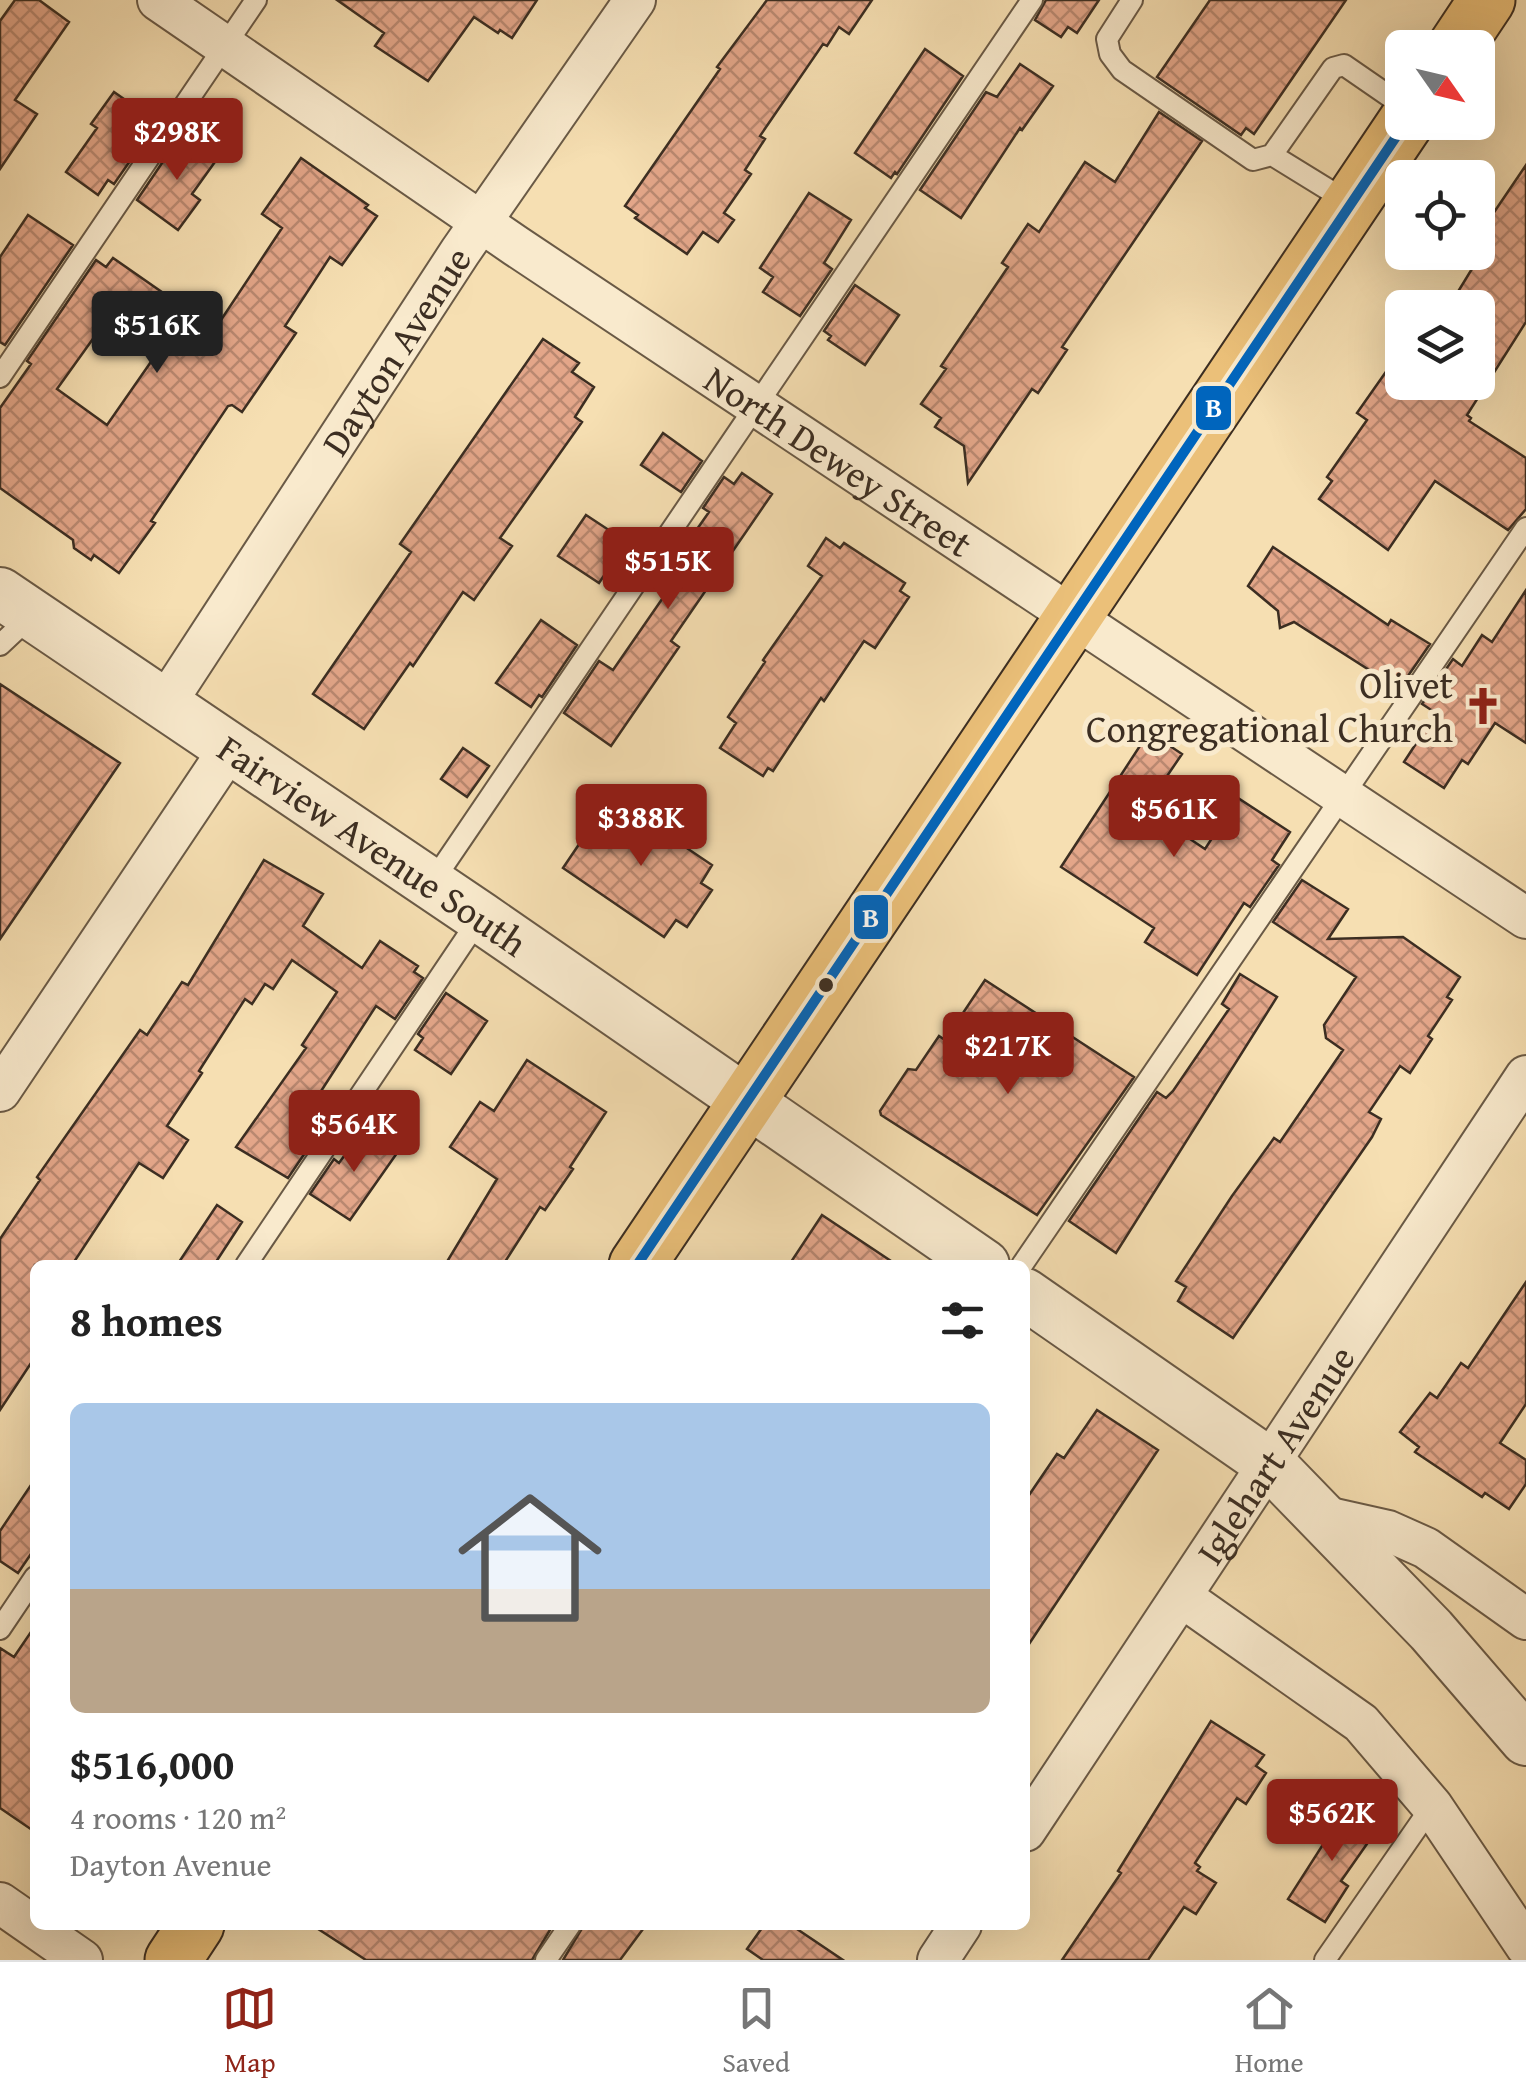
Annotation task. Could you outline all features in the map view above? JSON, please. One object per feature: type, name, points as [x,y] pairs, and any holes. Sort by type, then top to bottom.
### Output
[{"type":"main road","points":[[1467,30],[1486,0]]},
{"type":"main road","points":[[639,1260],[1394,140]]},
{"type":"main road","points":[[173,1960],[193,1930]]},
{"type":"street","name":"North Dewey Street","points":[[158,0],[480,222],[1526,918]]},
{"type":"street","name":"Dayton Avenue","points":[[165,704],[480,222],[635,0]]},
{"type":"street","name":"Fairview Avenue South","points":[[11,617],[165,704],[977,1260]]},
{"type":"street","points":[[0,1091],[230,748]]},
{"type":"street","name":"Iglehart Avenue","points":[[1030,1823],[1526,1076]]},
{"type":"street","points":[[1030,1297],[1270,1464],[1431,1630],[1526,1740]]},
{"type":"street","points":[[1320,1516],[1388,1531],[1426,1548],[1526,1619]]},
{"type":"street","points":[[1182,1598],[1362,1723],[1432,1806],[1526,1946]]},
{"type":"street","points":[[0,1903],[30,1924]]},
{"type":"street","points":[[39,1930],[82,1960]]},
{"type":"street","points":[[938,1960],[959,1930]]},
{"type":"lane","points":[[0,377],[256,0]]},
{"type":"lane","points":[[431,884],[1032,0]]},
{"type":"lane","points":[[1132,0],[1106,39],[1110,54],[1122,70],[1253,160],[1272,156],[1351,204]]},
{"type":"lane","points":[[1272,156],[1333,68],[1344,65],[1385,93]]},
{"type":"lane","points":[[1025,1260],[1526,528]]},
{"type":"lane","points":[[249,1260],[480,917]]},
{"type":"lane","points":[[0,1629],[30,1584]]},
{"type":"lane","points":[[1326,1960],[1432,1806]]},
{"type":"lane","points":[[546,1960],[567,1930]]},
{"type":"building","points":[[15,0],[39,0],[69,22],[15,100],[37,114],[0,169],[0,21]]},
{"type":"building","points":[[337,0],[537,0],[512,38],[474,17],[428,81],[375,46],[384,33]]},
{"type":"building","points":[[767,0],[872,0],[849,34],[839,27],[827,46],[823,44],[760,136],[765,139],[745,170],[751,174],[724,213],[734,220],[718,242],[703,232],[687,254],[635,218],[638,215],[625,206],[720,69],[717,67]]},
{"type":"building","points":[[1046,0],[1099,0],[1077,33],[1068,27],[1061,37],[1035,20]]},
{"type":"building","points":[[1210,0],[1346,0],[1254,134],[1246,128],[1241,135],[1157,77]]},
{"type":"building","points":[[925,49],[963,76],[891,178],[855,153]]},
{"type":"building","points":[[1020,64],[1053,86],[1020,128],[961,218],[920,190],[986,92],[997,97]]},
{"type":"building","points":[[114,92],[157,122],[114,184],[108,180],[98,195],[66,172],[97,128],[91,124]]},
{"type":"building","points":[[1159,112],[1202,141],[1062,347],[1067,350],[1038,393],[1032,389],[968,483],[964,446],[935,427],[941,418],[921,404],[946,369],[941,366],[1008,267],[1002,263],[1028,224],[1039,232],[1085,162],[1115,182]]},
{"type":"building","points":[[186,137],[217,159],[192,194],[200,200],[178,230],[137,200],[179,138],[184,141]]},
{"type":"building","points":[[301,158],[368,205],[365,208],[377,216],[342,265],[330,257],[285,326],[296,333],[242,412],[228,406],[119,573],[94,555],[91,560],[74,548],[73,540],[0,488],[0,408],[96,260],[106,267],[113,258],[215,329],[282,228],[262,214]],"holes":[[[105,322],[155,356],[107,425],[57,389]]]},
{"type":"building","points":[[1526,165],[1526,322],[1495,371],[1495,290],[1459,290],[1471,270],[1495,270],[1495,211]]},
{"type":"building","points":[[809,193],[851,220],[824,263],[832,269],[800,316],[763,292],[773,277],[760,268]]},
{"type":"building","points":[[28,215],[73,245],[5,345],[0,342],[0,257]]},
{"type":"building","points":[[855,285],[899,315],[865,365],[828,340],[831,336],[824,331]]},
{"type":"building","points":[[543,339],[579,363],[572,372],[594,387],[575,417],[582,422],[500,538],[512,546],[474,600],[463,592],[364,729],[313,694],[411,552],[400,544]]},
{"type":"building","points":[[1385,373],[1385,400],[1477,400],[1467,415],[1469,421],[1526,458],[1526,509],[1508,530],[1435,481],[1388,550],[1319,499],[1332,481],[1327,477],[1367,420],[1357,413]]},
{"type":"building","points":[[663,433],[702,461],[681,492],[641,465]]},
{"type":"building","points":[[742,473],[772,494],[671,641],[679,647],[611,746],[564,713],[599,661],[613,670],[669,589],[660,582],[709,512],[703,508],[724,477],[734,484]]},
{"type":"building","points":[[586,515],[627,542],[599,583],[558,556]]},
{"type":"building","points":[[826,538],[840,548],[844,543],[905,583],[900,591],[909,597],[875,648],[864,641],[773,771],[768,768],[763,776],[720,748],[736,723],[728,717],[822,576],[808,566]]},
{"type":"building","points":[[1273,547],[1388,625],[1391,620],[1430,644],[1399,689],[1294,622],[1280,628],[1278,611],[1248,586]]},
{"type":"building","name":"Olivet Congregational Church","points":[[1526,590],[1526,743],[1495,723],[1468,764],[1462,760],[1444,788],[1404,762],[1436,713],[1422,704],[1453,659],[1462,666],[1482,635],[1492,642]]},
{"type":"building","points":[[541,620],[577,645],[531,707],[496,683]]},
{"type":"building","points":[[0,684],[120,763],[0,939]]},
{"type":"building","points":[[1149,732],[1182,754],[1163,782],[1175,789],[1157,817],[1205,849],[1238,798],[1290,832],[1272,860],[1279,865],[1250,907],[1244,903],[1197,975],[1145,942],[1154,928],[1061,867]]},
{"type":"building","points":[[463,748],[489,766],[467,797],[441,779]]},
{"type":"building","points":[[611,797],[712,865],[701,883],[712,890],[687,927],[676,920],[664,937],[563,868]]},
{"type":"building","points":[[264,860],[323,894],[303,926],[362,968],[380,941],[418,966],[414,972],[423,978],[395,1019],[376,1006],[294,1133],[311,1144],[288,1178],[236,1147],[306,1048],[302,1045],[337,992],[292,960],[273,989],[265,984],[252,1004],[245,999],[167,1126],[188,1140],[163,1178],[139,1163],[75,1260],[30,1260],[30,1365],[0,1410],[0,1239],[40,1180],[37,1177],[140,1030],[147,1035],[182,982],[188,985]]},
{"type":"building","points":[[1302,880],[1348,909],[1328,939],[1403,937],[1460,977],[1447,997],[1452,1000],[1428,1036],[1432,1039],[1410,1073],[1400,1066],[1369,1112],[1381,1119],[1372,1137],[1233,1338],[1178,1301],[1186,1287],[1176,1281],[1232,1196],[1274,1138],[1280,1142],[1343,1050],[1326,1038],[1324,1025],[1356,977],[1273,922]]},
{"type":"building","points":[[1240,974],[1277,997],[1116,1253],[1069,1221],[1157,1092],[1166,1098],[1173,1091],[1229,1009],[1222,1004]]},
{"type":"building","points":[[985,980],[1134,1077],[1037,1215],[880,1111],[908,1069],[916,1070],[939,1036],[945,1040]]},
{"type":"building","points":[[446,993],[487,1021],[451,1074],[415,1050],[423,1038],[418,1034]]},
{"type":"building","points":[[527,1060],[606,1112],[570,1167],[573,1169],[545,1210],[540,1207],[506,1260],[448,1260],[497,1179],[450,1147],[480,1102],[494,1111]]},
{"type":"building","points":[[363,1130],[397,1153],[350,1220],[310,1194],[334,1159],[339,1163]]},
{"type":"building","points":[[217,1205],[242,1222],[217,1260],[180,1260]]},
{"type":"building","points":[[822,1215],[890,1260],[792,1260]]},
{"type":"building","points":[[1526,1282],[1526,1404],[1500,1443],[1526,1460],[1526,1484],[1509,1509],[1485,1493],[1482,1497],[1415,1452],[1419,1447],[1400,1432],[1430,1393],[1437,1398],[1461,1363],[1468,1368]]},
{"type":"building","points":[[1097,1410],[1158,1450],[1030,1642],[1030,1494],[1057,1454],[1064,1458]]},
{"type":"building","points":[[30,1486],[30,1555],[18,1573],[0,1561],[0,1531]]},
{"type":"building","points":[[30,1633],[30,1829],[0,1808],[0,1648],[14,1657]]},
{"type":"building","points":[[1211,1721],[1264,1755],[1256,1766],[1266,1773],[1246,1804],[1237,1798],[1195,1863],[1200,1867],[1197,1871],[1216,1883],[1196,1914],[1184,1907],[1148,1960],[1062,1960],[1121,1873],[1118,1871]]},
{"type":"building","points":[[1338,1805],[1376,1831],[1341,1881],[1348,1886],[1325,1922],[1288,1899],[1324,1843],[1316,1838]]},
{"type":"building","points":[[320,1930],[550,1930],[532,1960],[366,1960]]},
{"type":"building","points":[[581,1930],[642,1930],[620,1960],[563,1960]]},
{"type":"building","points":[[760,1930],[798,1930],[843,1960],[763,1960],[747,1949]]},
{"type":"transit line","name":"B","points":[[640,1260],[1394,140]]},
{"type":"place","name":"Olivet Congregational Church","points":[[1483,706]]}]
